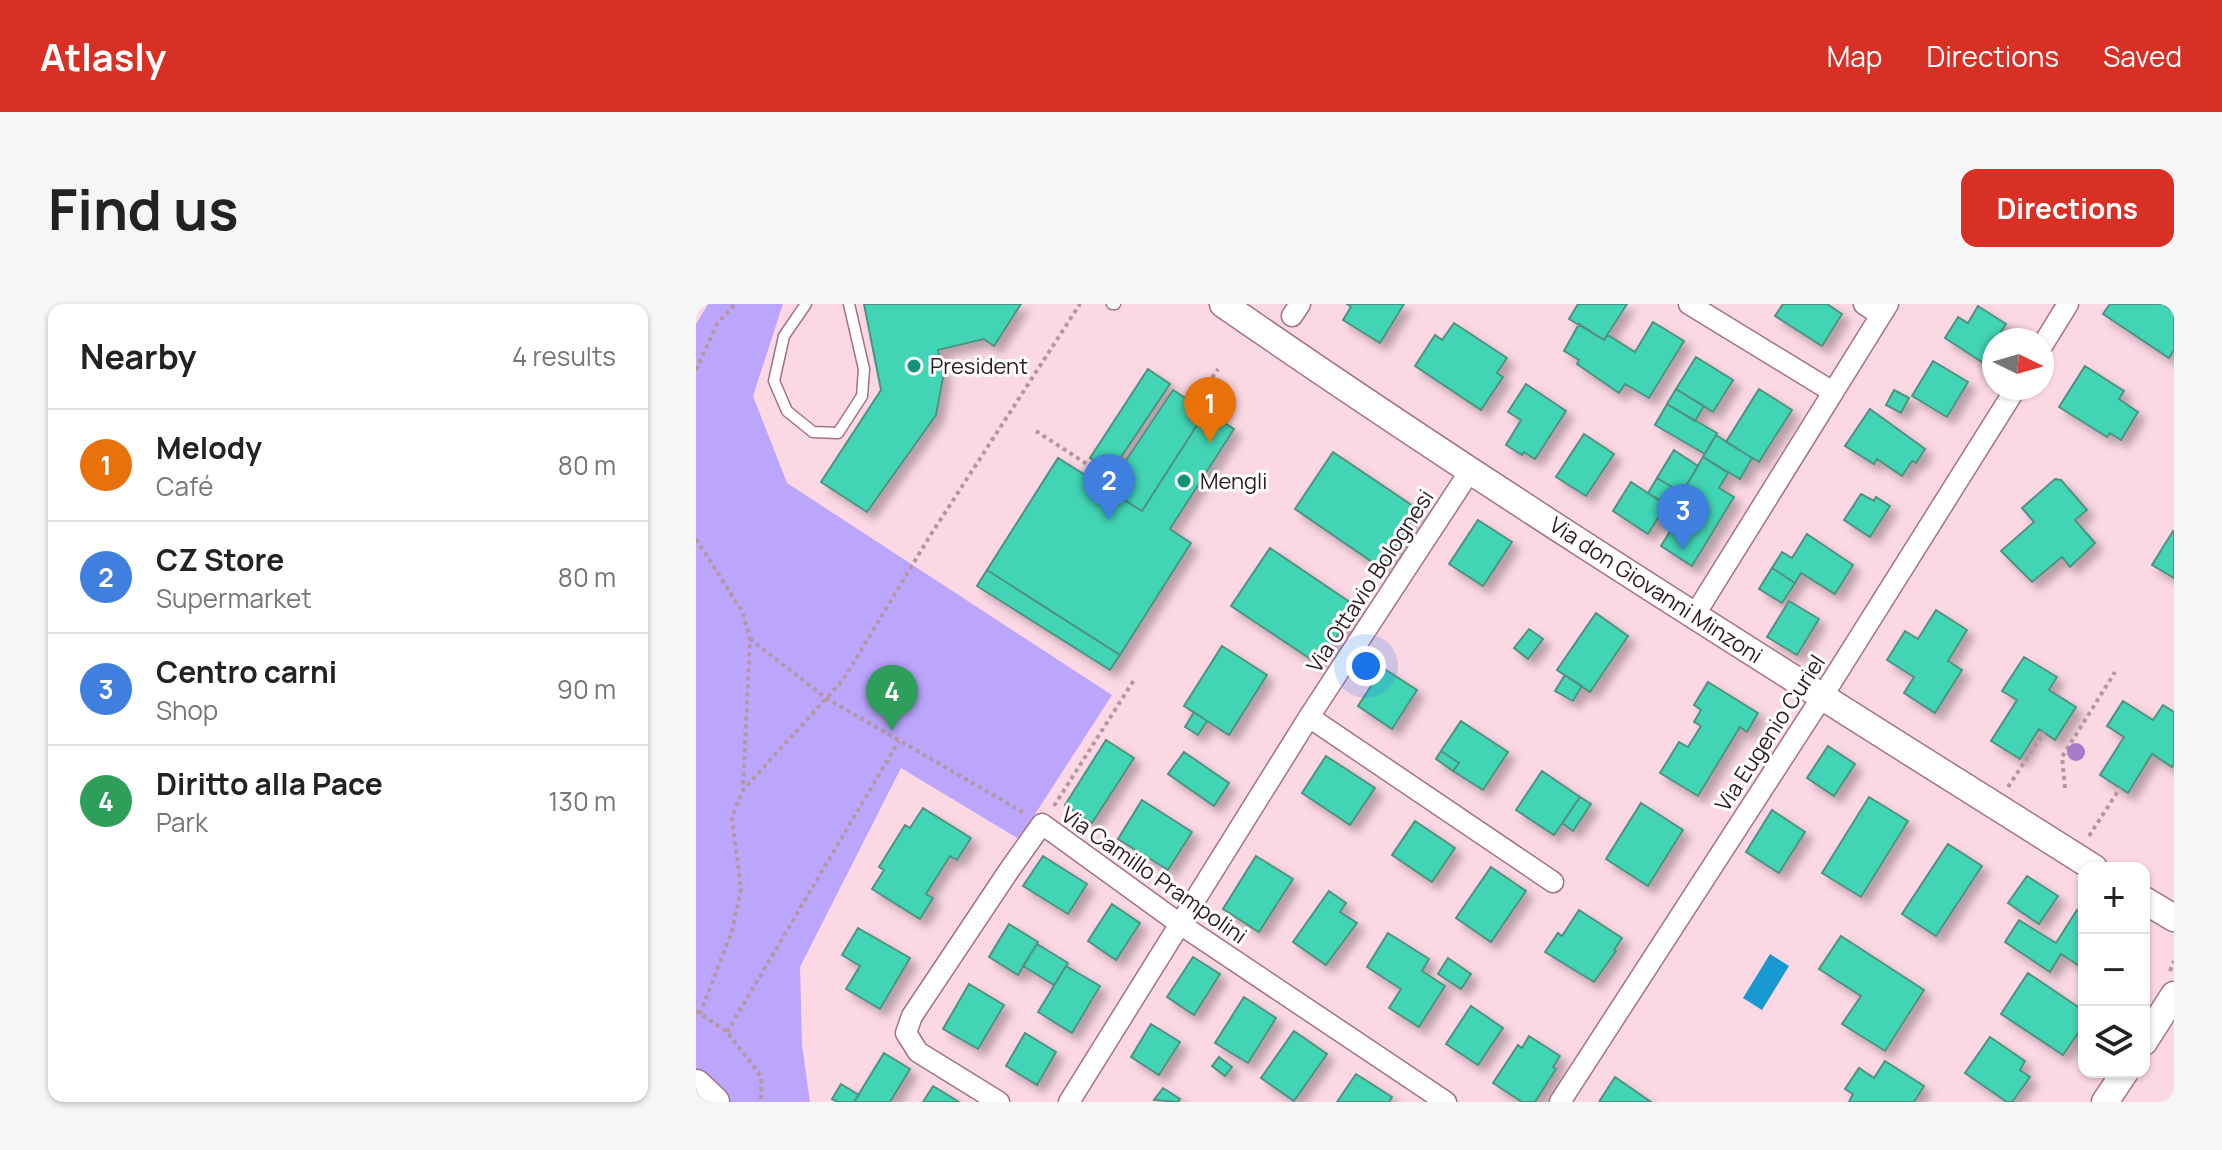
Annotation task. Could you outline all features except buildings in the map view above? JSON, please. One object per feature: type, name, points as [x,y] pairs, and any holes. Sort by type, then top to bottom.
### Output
[{"type":"main road","points":[[696,1085],[714,1102]]},
{"type":"street","name":"Via don Giovanni Minzoni","points":[[1223,304],[1470,471],[2085,862]]},
{"type":"street","points":[[1689,304],[1833,392]]},
{"type":"street","points":[[2053,328],[2068,304]]},
{"type":"street","points":[[1694,616],[1833,392],[1877,308]]},
{"type":"street","name":"Via Eugenio Curiel","points":[[1560,1102],[1822,697],[2008,400]]},
{"type":"street","name":"Via Ottavio Bolognesi","points":[[1069,1102],[1309,717],[1470,471]]},
{"type":"street","points":[[1309,717],[1553,882]]},
{"type":"street","name":"Via Camillo Prampolini","points":[[999,1102],[918,1052],[906,1033],[912,1016],[1042,824],[1180,924],[1446,1102]]},
{"type":"street","points":[[2150,904],[2174,918]]},
{"type":"street","points":[[2150,1033],[2174,995]]},
{"type":"street","points":[[2105,1102],[2121,1078]]},
{"type":"lane","points":[[806,304],[784,336],[774,381],[787,411],[813,432],[838,433],[862,396],[864,369],[849,304]]},
{"type":"path","points":[[696,370],[717,324],[735,304]]},
{"type":"path","points":[[743,790],[843,680],[921,551],[1080,304]]},
{"type":"path","points":[[1194,404],[1218,369]]},
{"type":"path","points":[[1036,431],[1113,481]]},
{"type":"path","points":[[696,539],[742,611],[750,639],[743,790],[732,817],[741,889],[732,931],[698,1013],[727,1032],[761,1076],[761,1102]]},
{"type":"path","points":[[750,639],[826,698],[1042,824],[1134,680]]},
{"type":"path","points":[[2065,788],[2062,757],[2115,672]]},
{"type":"path","points":[[1996,806],[2044,732]]},
{"type":"path","points":[[727,1032],[899,741]]},
{"type":"path","points":[[2085,862],[2120,788]]},
{"type":"shaded area","points":[[708,304],[783,304],[753,396],[787,483],[1112,695],[1019,839],[901,768],[800,967],[802,1045],[810,1102],[696,1102],[696,324]]},
{"type":"water","points":[[1770,954],[1789,966],[1762,1010],[1743,998]]},
{"type":"place","name":"President","points":[[914,366]]},
{"type":"place","name":"Melody","points":[[1210,443]]},
{"type":"place","name":"Mengli","points":[[1184,481]]},
{"type":"place","name":"CZ Store","points":[[1109,520]]},
{"type":"place","name":"Centro carni","points":[[1683,550]]},
{"type":"place","name":"Diritto alla Pace","points":[[892,731]]}]
